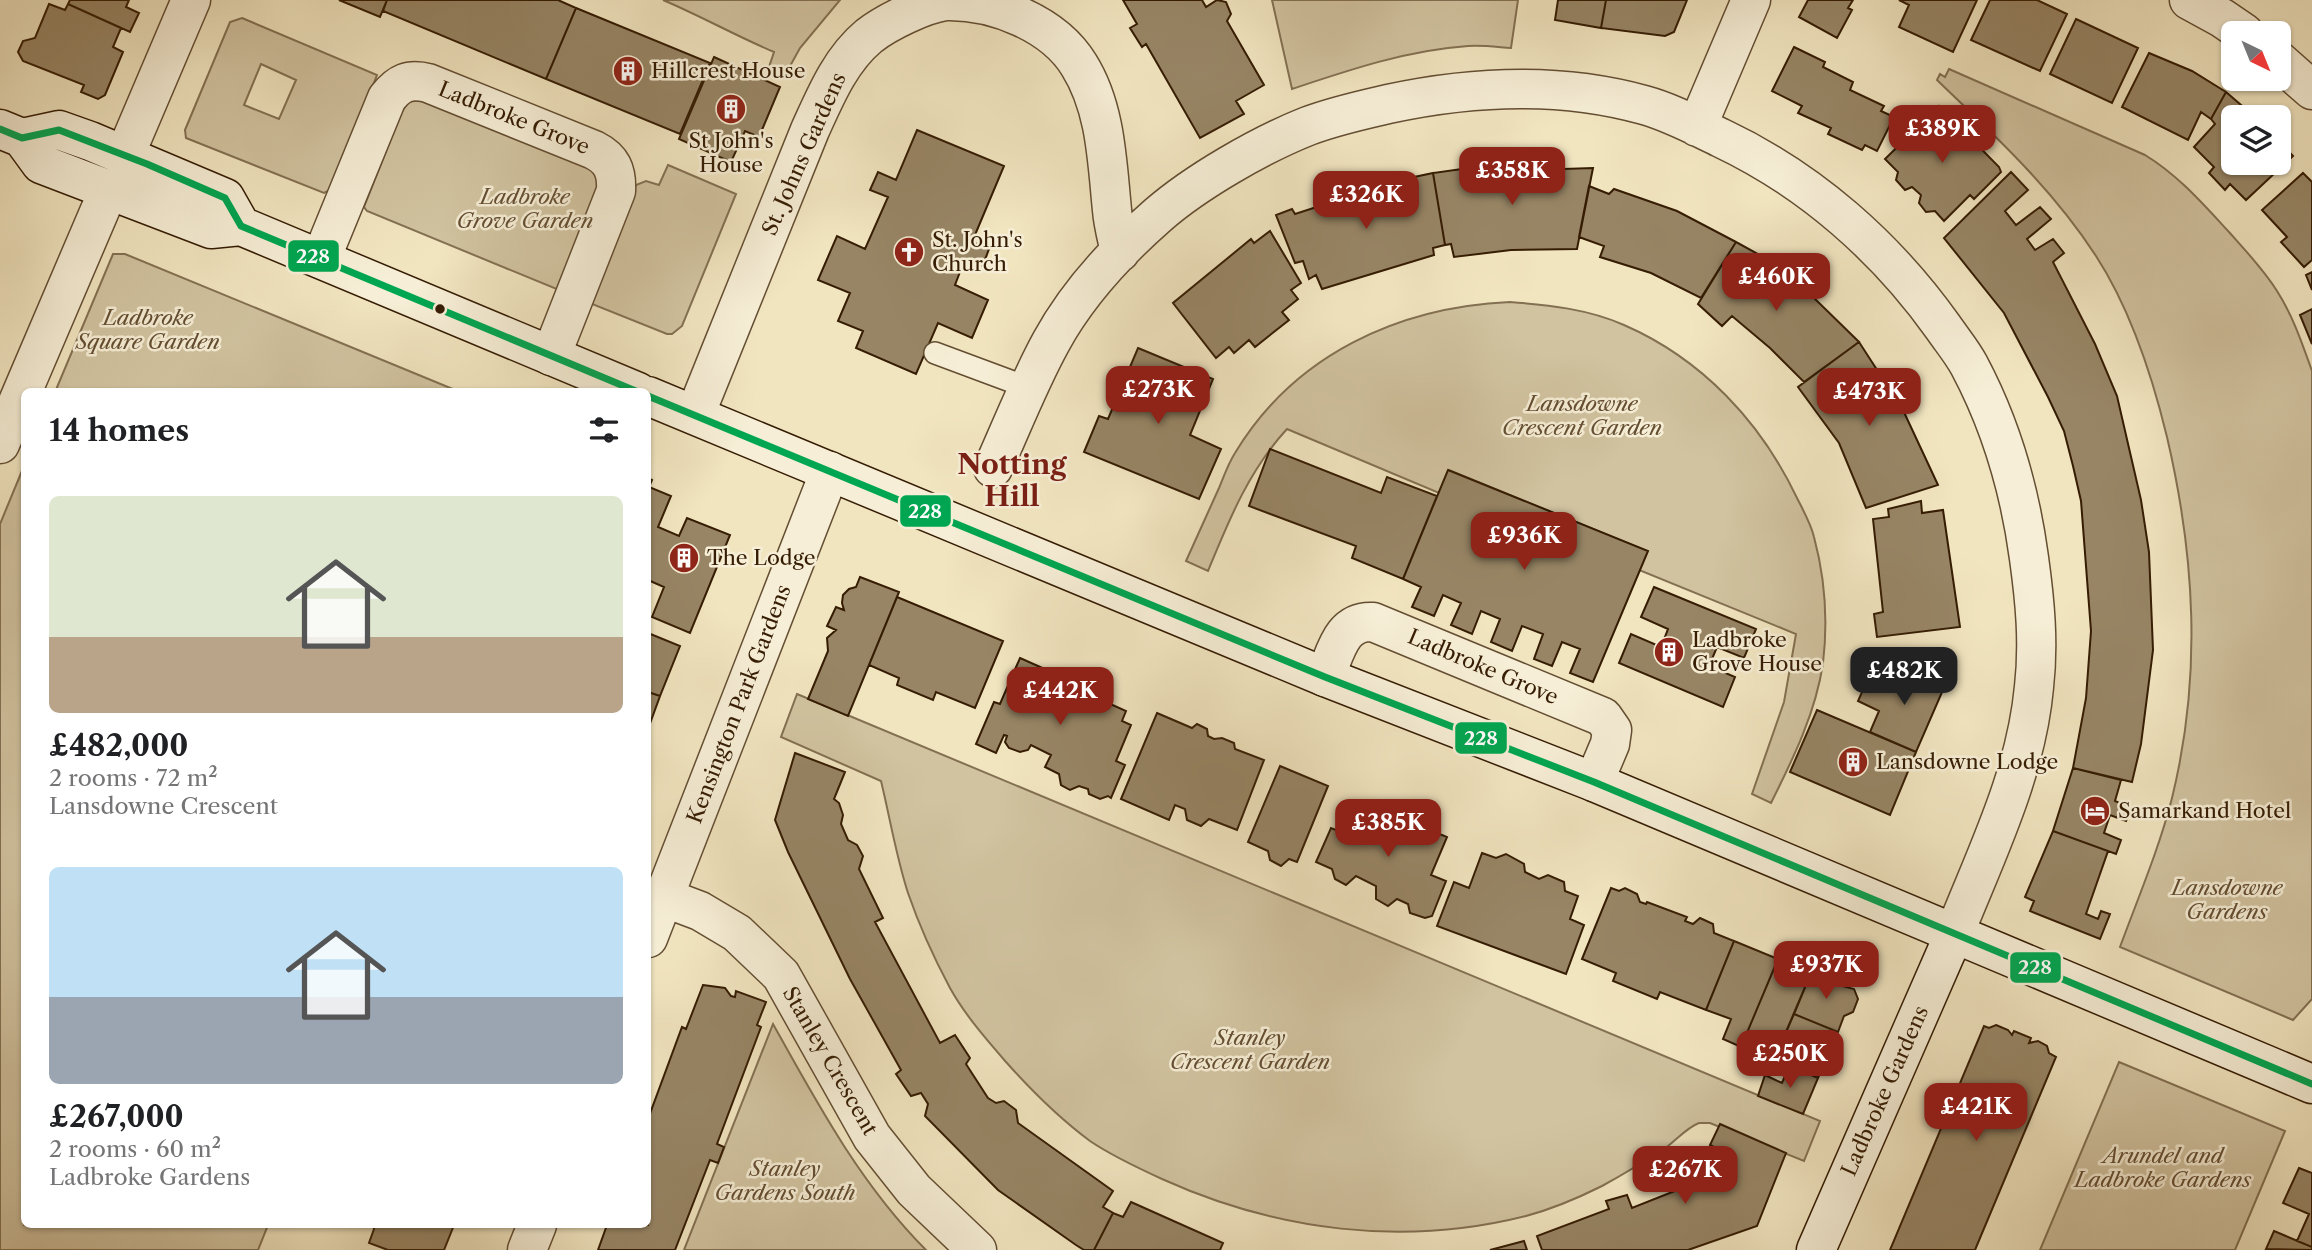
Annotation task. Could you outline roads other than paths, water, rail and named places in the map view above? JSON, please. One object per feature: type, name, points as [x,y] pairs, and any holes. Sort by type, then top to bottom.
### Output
[{"type":"street","points":[[125,155],[191,0]]},
{"type":"street","name":"St. Johns Gardens","points":[[695,415],[810,130],[824,99],[846,62],[869,36],[893,22],[946,1],[975,0],[1010,4],[1062,43],[1080,66],[1094,97],[1104,132],[1112,212],[1120,252]]},
{"type":"street","points":[[1697,127],[1751,0]]},
{"type":"street","points":[[2189,0],[2226,21]]},
{"type":"street","points":[[2291,71],[2312,90]]},
{"type":"street","name":"Ladbroke Grove","points":[[321,259],[387,98],[397,86],[407,81],[428,83],[594,150],[604,155],[611,163],[617,176],[616,191],[551,356]]},
{"type":"street","name":"Ladbroke Gardens","points":[[993,468],[1052,339],[1082,296],[1120,252],[1171,205],[1202,182],[1257,151],[1308,127],[1360,111],[1417,98],[1480,90],[1541,89],[1597,94],[1648,106],[1740,147],[1787,174],[1833,208],[1882,254],[1928,306],[1967,361],[1989,406],[2004,448],[2016,485],[2032,579],[2037,631],[2034,688],[2026,737],[2012,791],[1955,932],[1816,1250]]},
{"type":"street","points":[[11,133],[59,130],[125,155],[225,198],[241,226]]},
{"type":"street","points":[[11,133],[41,164],[211,229],[241,226],[628,388]]},
{"type":"street","points":[[24,388],[109,189]]},
{"type":"street","points":[[0,444],[21,395]]},
{"type":"street","points":[[651,397],[1325,677],[1594,782],[2312,1084]]},
{"type":"street","name":"Kensington Park Gardens","points":[[651,930],[830,471]]},
{"type":"street","name":"Ladbroke Grove","points":[[1325,677],[1343,635],[1349,628],[1361,621],[1373,622],[1603,717],[1612,730],[1594,782]]},
{"type":"street","name":"Stanley Crescent","points":[[663,897],[700,911],[737,933],[780,975],[872,1137],[914,1189],[977,1250]]},
{"type":"street","points":[[527,1250],[536,1228]]},
{"type":"lane","points":[[935,353],[1029,388]]},
{"type":"place","name":"Hillcrest House","points":[[628,71]]},
{"type":"place","name":"St John's House","points":[[731,109]]},
{"type":"place","name":"St. John's Church","points":[[909,252]]},
{"type":"place","name":"The Lodge","points":[[684,558]]},
{"type":"place","name":"Ladbroke Grove House","points":[[1669,652]]},
{"type":"place","name":"Lansdowne Lodge","points":[[1853,762]]},
{"type":"place","name":"Samarkand Hotel","points":[[2095,811]]},
{"type":"district","name":"Notting Hill","points":[[1012,480]]},
{"type":"park label","name":"Ladbroke Grove Garden","points":[[525,209]]},
{"type":"park label","name":"Ladbroke Square Garden","points":[[148,330]]},
{"type":"park label","name":"Lansdowne Crescent Garden","points":[[1582,416]]},
{"type":"park label","name":"Lansdowne Gardens","points":[[2227,900]]},
{"type":"park label","name":"Stanley Crescent Garden","points":[[1250,1050]]},
{"type":"park label","name":"Arundel and Ladbroke Gardens","points":[[2163,1168]]},
{"type":"park label","name":"Stanley Gardens South","points":[[785,1181]]}]
